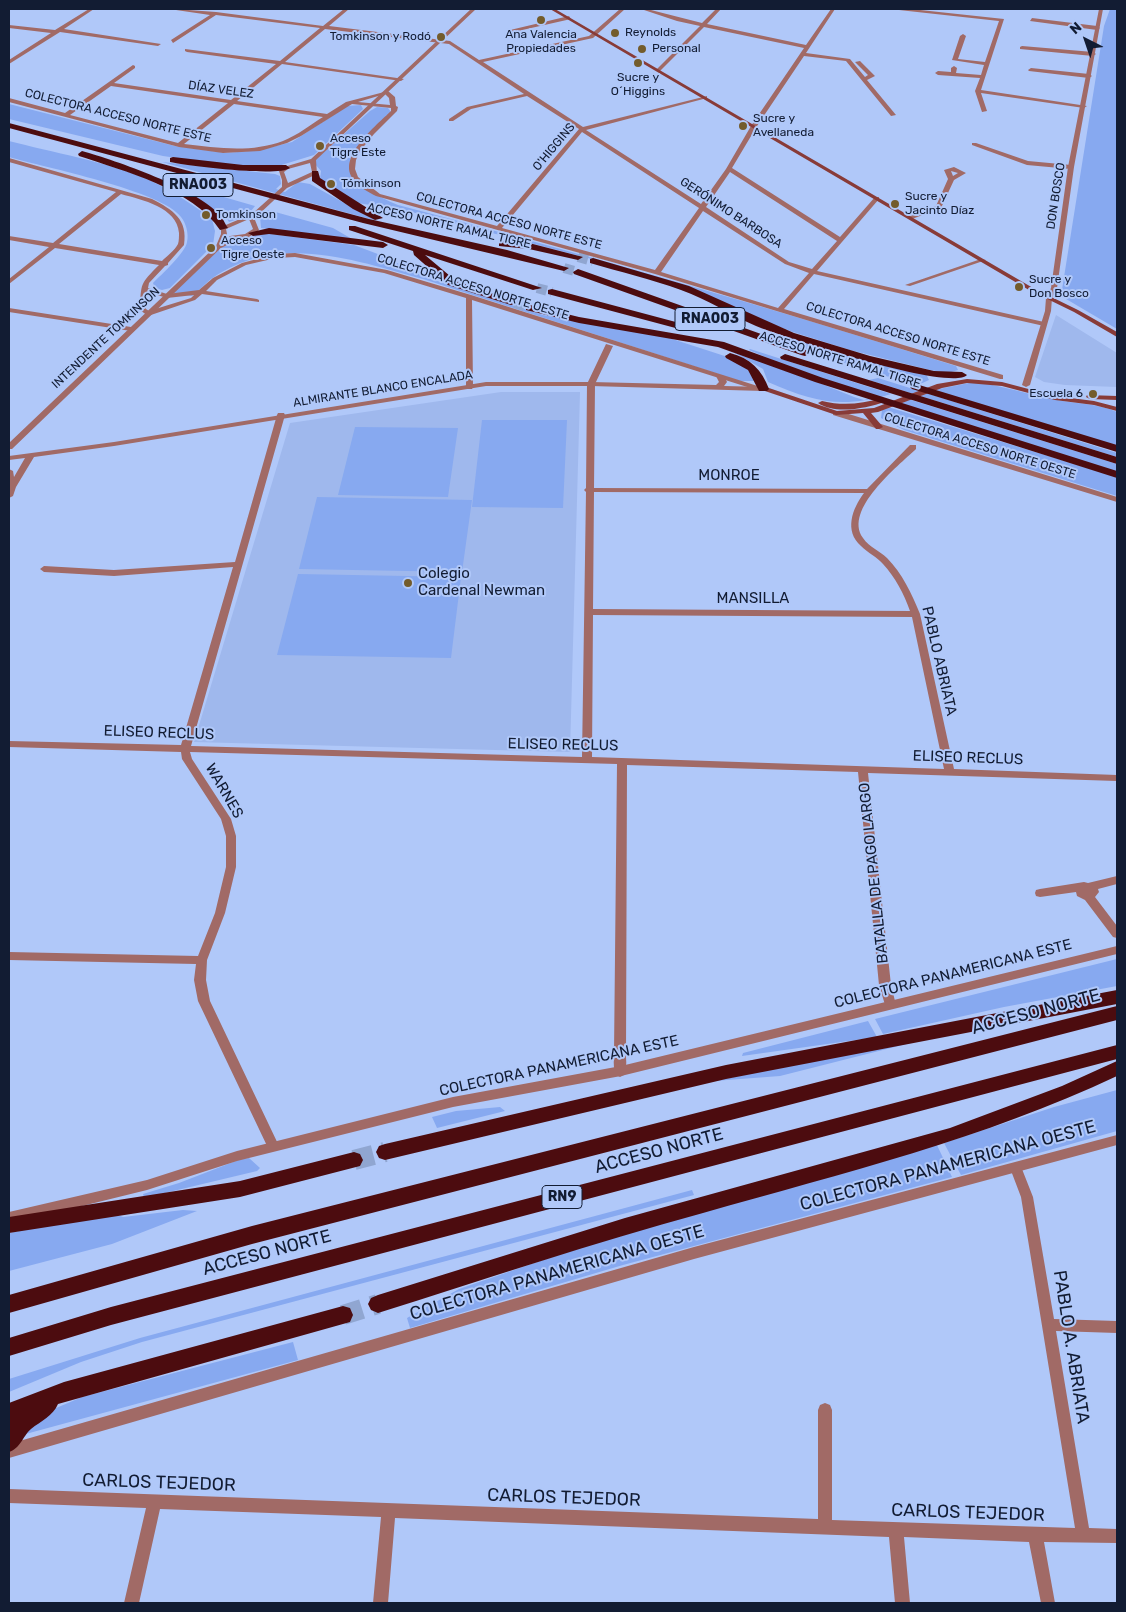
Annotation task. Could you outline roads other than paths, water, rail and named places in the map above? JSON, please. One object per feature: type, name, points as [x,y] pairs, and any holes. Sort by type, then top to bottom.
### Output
[{"type":"highway","name":"ACCESO NORTE RAMAL TIGRE","points":[[9,125],[338,213],[384,228],[450,241],[564,268]]},
{"type":"highway","name":"ACCESO NORTE RAMAL TIGRE","points":[[9,133],[328,220],[412,249],[537,288]]},
{"type":"highway","points":[[69,149],[148,177],[178,191],[220,219],[223,231]]},
{"type":"highway","points":[[102,150],[215,166],[262,169],[290,167]]},
{"type":"highway","points":[[315,171],[315,179],[356,207],[387,222],[424,236]]},
{"type":"highway","points":[[253,233],[269,230],[412,249],[452,283],[515,303]]},
{"type":"highway","points":[[450,241],[529,246],[578,257]]},
{"type":"highway","points":[[593,261],[685,288],[759,323],[790,335],[867,358],[924,372],[962,375]]},
{"type":"highway","name":"ACCESO NORTE RAMAL TIGRE","points":[[578,272],[817,358],[934,404],[1117,461]]},
{"type":"highway","name":"ACCESO NORTE RAMAL TIGRE","points":[[552,292],[881,382],[944,396],[1117,450]]},
{"type":"highway","points":[[530,308],[580,320],[720,344],[860,393],[1117,474]]},
{"type":"highway","points":[[658,332],[708,347],[746,364],[758,373],[763,389]]},
{"type":"highway","points":[[924,372],[929,375],[930,386]]},
{"type":"highway","points":[[385,1152],[726,1072],[1117,997]]},
{"type":"highway","name":"ACCESO NORTE","points":[[9,1304],[252,1235],[1117,1014]]},
{"type":"highway","name":"ACCESO NORTE","points":[[9,1347],[130,1311],[1117,1052]]},
{"type":"highway","points":[[378,1304],[625,1226],[951,1135],[1068,1091],[1117,1068]]},
{"type":"highway","points":[[9,1225],[240,1189],[354,1160]]},
{"type":"highway","points":[[9,1413],[64,1392],[343,1315]]},
{"type":"highway","points":[[9,1442],[22,1423],[64,1392]]},
{"type":"main road","points":[[552,9],[910,218],[1117,335]]},
{"type":"main road","points":[[1049,298],[1066,313],[1117,343]]},
{"type":"main road","name":"ALMIRANTE BLANCO ENCALADA","points":[[763,389],[779,390],[828,405],[872,404],[962,375],[1000,377],[1062,394],[1117,398]]},
{"type":"main road","name":"ALMIRANTE BLANCO ENCALADA","points":[[763,389],[836,413],[866,412],[930,386],[957,382],[986,382],[1055,398],[1117,408]]},
{"type":"main road","points":[[872,404],[866,412],[879,427]]},
{"type":"street","points":[[9,62],[92,9]]},
{"type":"street","name":"GERÓNIMO BARBOSA","points":[[176,9],[440,41],[454,45],[787,263],[814,272],[1044,324]]},
{"type":"street","points":[[173,41],[221,9]]},
{"type":"street","points":[[178,144],[347,9]]},
{"type":"street","points":[[283,188],[285,180],[282,172],[290,167],[313,160],[474,9]]},
{"type":"street","points":[[480,61],[596,34],[624,9]]},
{"type":"street","points":[[643,9],[705,25],[807,47]]},
{"type":"street","points":[[659,70],[719,9]]},
{"type":"street","points":[[657,274],[729,169],[754,126],[833,9]]},
{"type":"street","points":[[899,9],[1000,20],[1002,22],[978,91],[984,111]]},
{"type":"street","name":"DON BOSCO","points":[[1026,385],[1044,324],[1049,298],[1054,288],[1071,167],[1101,9]]},
{"type":"street","points":[[509,31],[570,18]]},
{"type":"street","points":[[1032,20],[1097,28]]},
{"type":"street","points":[[9,26],[158,44]]},
{"type":"street","points":[[963,36],[954,60],[987,64]]},
{"type":"street","points":[[1022,48],[1093,54]]},
{"type":"street","points":[[188,50],[401,79]]},
{"type":"street","points":[[804,54],[848,60],[893,115]]},
{"type":"street","points":[[858,62],[872,76],[863,79]]},
{"type":"street","points":[[953,74],[954,66]]},
{"type":"street","points":[[66,115],[133,67]]},
{"type":"street","points":[[1031,70],[1089,76]]},
{"type":"street","points":[[938,73],[983,77]]},
{"type":"street","name":"DÍAZ VELEZ","points":[[111,84],[330,116]]},
{"type":"street","points":[[978,91],[1084,106]]},
{"type":"street","points":[[348,103],[395,107],[392,97],[386,92]]},
{"type":"street","name":"COLECTORA ACCESO NORTE ESTE","points":[[9,100],[178,144],[223,151],[260,148],[286,142],[299,136],[348,103],[386,92]]},
{"type":"street","points":[[451,120],[469,108],[529,94]]},
{"type":"street","name":"O'HIGGINS","points":[[498,229],[582,129],[705,97]]},
{"type":"street","name":"COLECTORA ACCESO NORTE ESTE","points":[[395,107],[355,153],[351,166],[356,179],[378,195],[393,201],[657,274],[1000,377]]},
{"type":"street","points":[[974,144],[1022,162],[1071,167]]},
{"type":"street","points":[[9,160],[150,200],[167,208],[177,217],[182,228],[181,245],[166,264],[146,282],[143,310],[148,314]]},
{"type":"street","points":[[313,160],[315,171]]},
{"type":"street","points":[[290,167],[315,171]]},
{"type":"street","points":[[729,169],[840,240]]},
{"type":"street","points":[[223,231],[238,237],[253,233],[256,230],[252,220],[255,214],[283,188],[315,171]]},
{"type":"street","points":[[910,218],[939,207],[951,179]]},
{"type":"street","points":[[9,282],[122,191]]},
{"type":"street","points":[[780,310],[877,198]]},
{"type":"street","points":[[220,247],[223,231],[232,223],[255,214]]},
{"type":"street","name":"INTENDENTE TOMKINSON","points":[[9,447],[166,296],[220,247],[238,237]]},
{"type":"street","points":[[9,238],[166,264]]},
{"type":"street","name":"COLECTORA ACCESO NORTE OESTE","points":[[148,314],[193,299],[215,279],[229,271],[257,260],[287,255],[385,271],[763,389]]},
{"type":"street","points":[[908,285],[983,260]]},
{"type":"street","points":[[144,289],[166,296],[201,292],[257,301]]},
{"type":"street","points":[[469,296],[469,387]]},
{"type":"street","points":[[9,310],[131,329]]},
{"type":"street","points":[[587,760],[588,490],[591,384],[610,346]]},
{"type":"street","points":[[718,388],[723,382],[720,376]]},
{"type":"street","name":"ALMIRANTE BLANCO ENCALADA","points":[[9,458],[114,444],[281,415],[502,383],[763,389]]},
{"type":"street","name":"COLECTORA ACCESO NORTE OESTE","points":[[836,413],[1117,500]]},
{"type":"street","points":[[185,749],[281,415]]},
{"type":"street","name":"PABLO ABRIATA","points":[[913,447],[869,491],[854,517],[857,536],[885,561],[910,599],[916,614],[950,772]]},
{"type":"street","points":[[10,492],[31,455]]},
{"type":"street","points":[[9,471],[10,492]]},
{"type":"street","name":"MONROE","points":[[588,490],[869,491]]},
{"type":"street","points":[[44,569],[114,573],[238,564]]},
{"type":"street","name":"MANSILLA","points":[[589,612],[916,614]]},
{"type":"street","name":"ELISEO RECLUS","points":[[9,744],[622,761],[1117,778]]},
{"type":"street","name":"WARNES","points":[[185,749],[187,759],[226,819],[231,836],[232,867],[220,913],[202,960],[200,980],[204,1001],[273,1146]]},
{"type":"street","points":[[620,1072],[622,761]]},
{"type":"street","name":"BATALLA DE PAGO LARGO","points":[[864,770],[885,985],[890,1005]]},
{"type":"street","points":[[1040,893],[1086,890],[1117,880]]},
{"type":"street","points":[[1086,890],[1117,934]]},
{"type":"street","name":"COLECTORA PANAMERICANA ESTE","points":[[9,1218],[169,1179],[273,1146],[480,1096],[620,1072],[1117,950]]},
{"type":"street","points":[[9,956],[202,960]]},
{"type":"street","name":"COLECTORA PANAMERICANA OESTE","points":[[9,1451],[694,1253],[1117,1140]]},
{"type":"street","name":"PABLO A. ABRIATA","points":[[1016,1168],[1027,1197],[1083,1534]]},
{"type":"street","points":[[1048,1325],[1117,1327]]},
{"type":"street","points":[[825,1410],[825,1526]]},
{"type":"street","name":"CARLOS TEJEDOR","points":[[9,1496],[1035,1535],[1083,1534],[1117,1536]]},
{"type":"street","points":[[131,1603],[154,1501]]},
{"type":"street","points":[[380,1603],[389,1510]]},
{"type":"street","points":[[896,1529],[902,1603]]},
{"type":"street","points":[[1035,1535],[1048,1603]]},
{"type":"tunnel","points":[[578,257],[593,261]]},
{"type":"tunnel","points":[[564,268],[578,272]]},
{"type":"tunnel","points":[[537,288],[552,292]]},
{"type":"tunnel","points":[[515,303],[530,308]]},
{"type":"tunnel","points":[[354,1160],[385,1152]]},
{"type":"tunnel","points":[[343,1315],[378,1304]]},
{"type":"place","name":"Ana Valencia Propiedades","points":[[541,20]]},
{"type":"place","name":"Reynolds","points":[[615,33]]},
{"type":"place","name":"Tomkinson y Rodó","points":[[441,37]]},
{"type":"place","name":"Personal","points":[[642,49]]},
{"type":"place","name":"Sucre y O´Higgins","points":[[638,63]]},
{"type":"place","name":"Sucre y Avellaneda","points":[[743,126]]},
{"type":"place","name":"Acceso Tigre Este","points":[[320,146]]},
{"type":"place","name":"Tómkinson","points":[[331,184]]},
{"type":"place","name":"Sucre y Jacinto Díaz","points":[[895,204]]},
{"type":"place","name":"Tomkinson","points":[[206,215]]},
{"type":"place","name":"Acceso Tigre Oeste","points":[[211,248]]},
{"type":"place","name":"Sucre y Don Bosco","points":[[1019,287]]},
{"type":"place","name":"Escuela 6","points":[[1093,394]]},
{"type":"place","name":"Colegio Cardenal Newman","points":[[408,583]]}]
